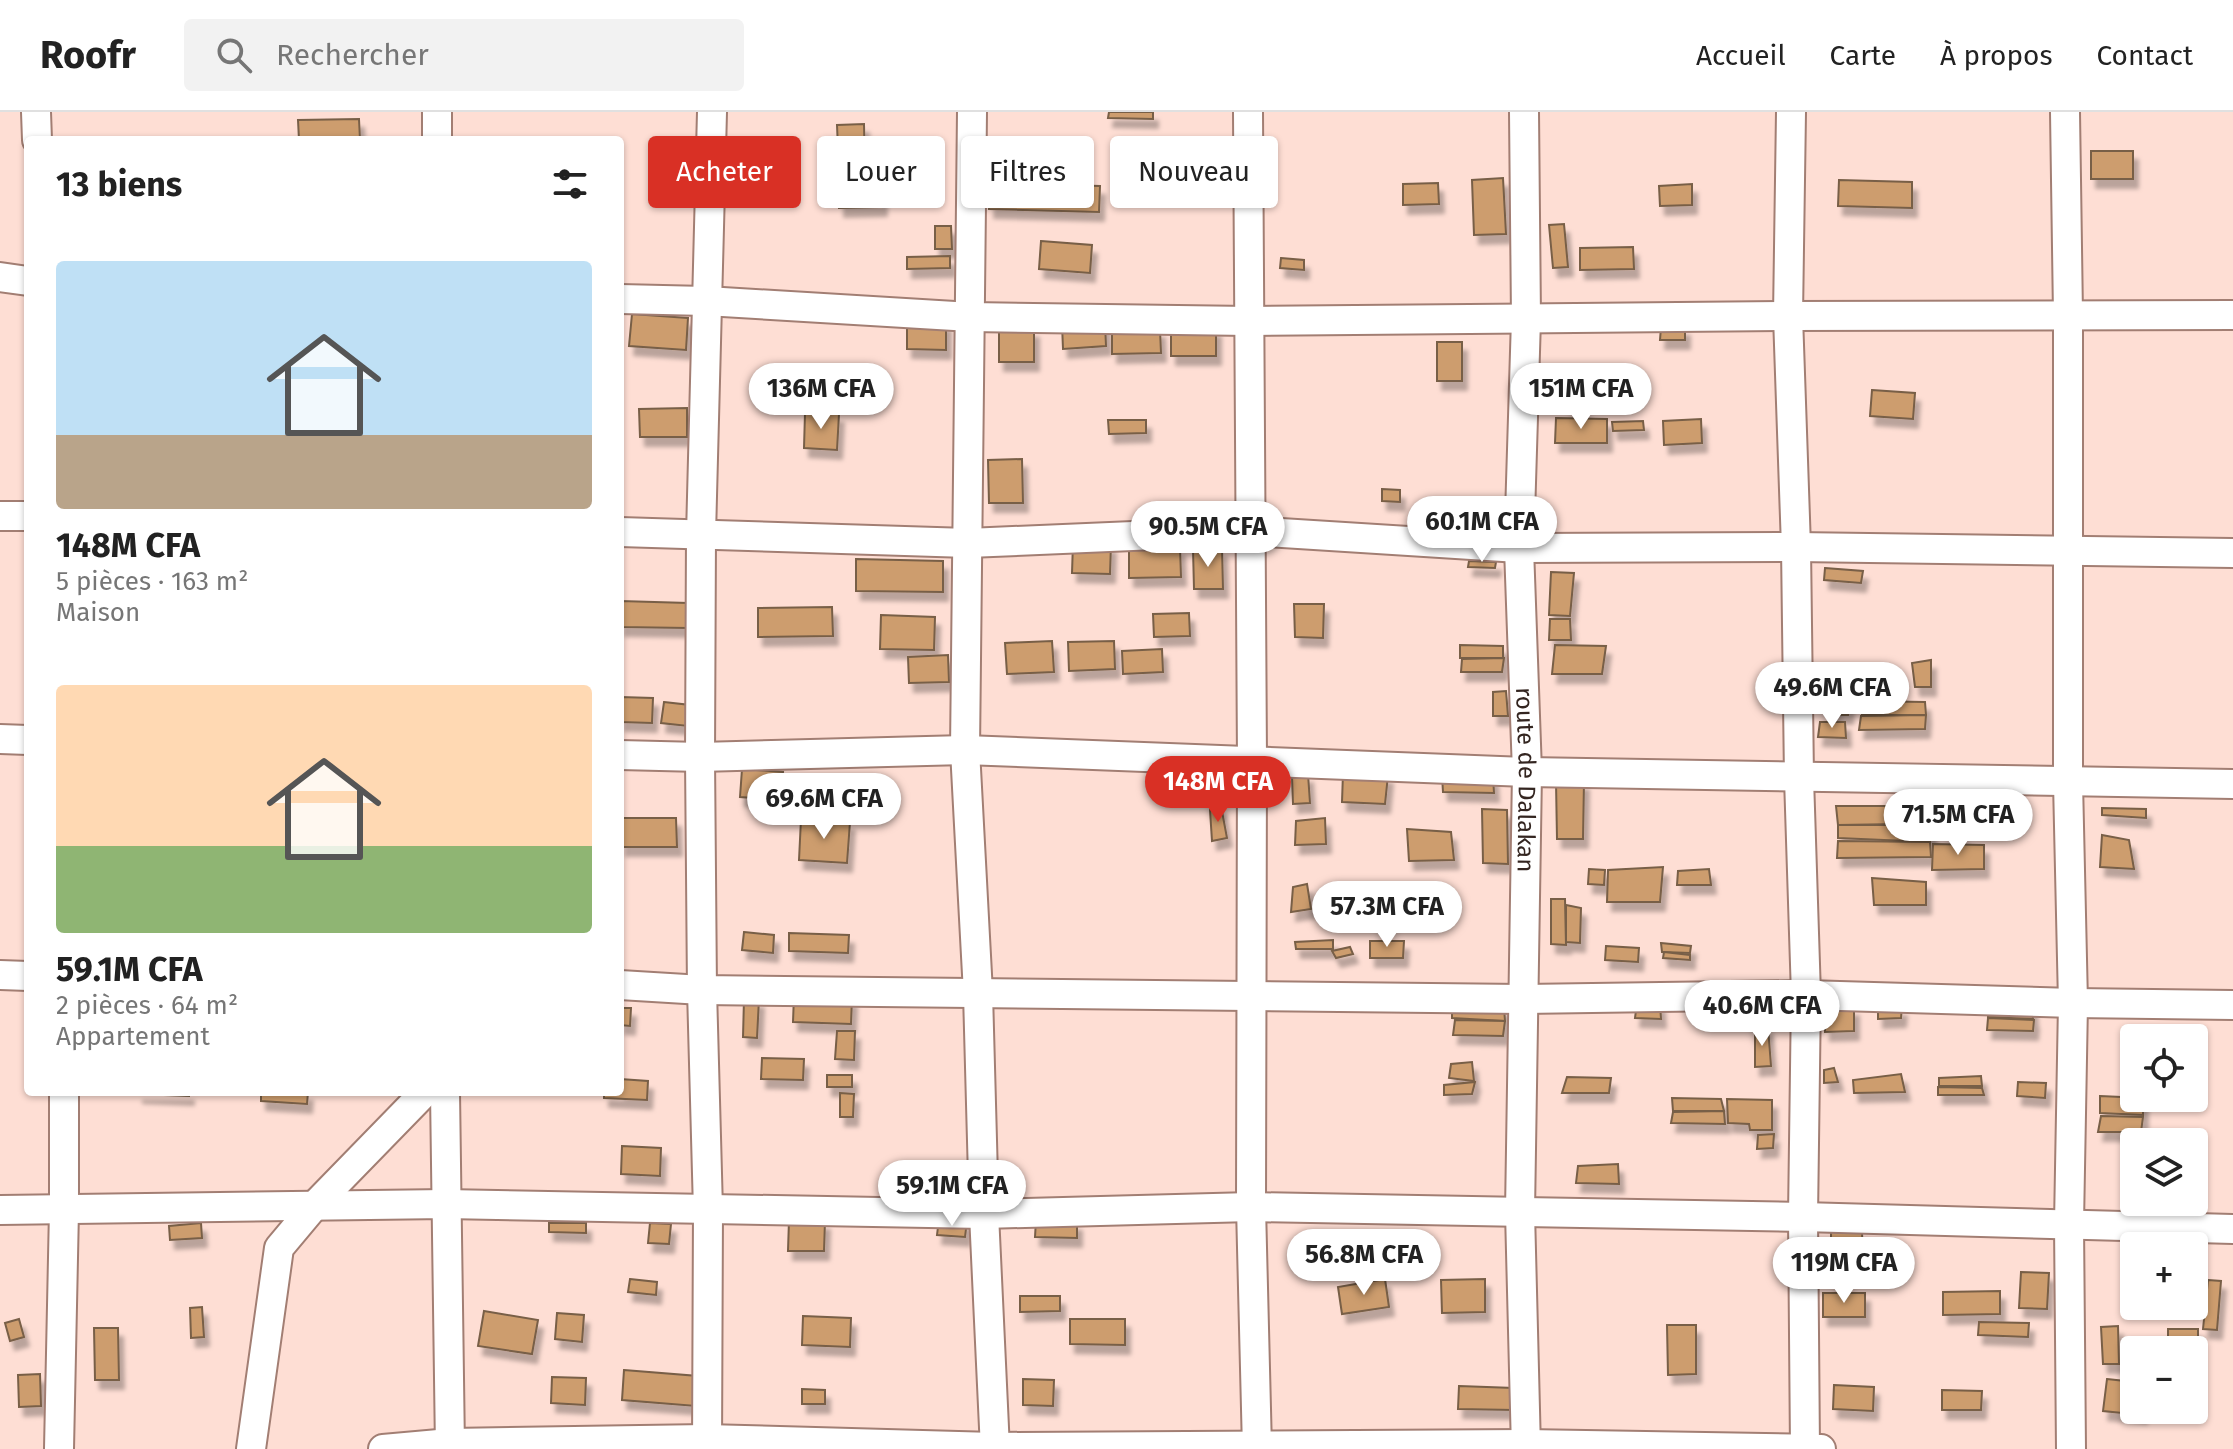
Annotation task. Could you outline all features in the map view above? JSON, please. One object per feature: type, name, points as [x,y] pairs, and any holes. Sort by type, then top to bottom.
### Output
[{"type":"street","points":[[36,112],[37,136]]},
{"type":"street","points":[[437,112],[437,136]]},
{"type":"street","points":[[707,1444],[708,1210],[700,757],[701,535],[712,112]]},
{"type":"street","points":[[972,112],[965,750],[978,993],[994,1448]]},
{"type":"street","points":[[1248,112],[1251,1207],[1257,1448]]},
{"type":"street","name":"route de Dalakan","points":[[1524,112],[1526,319],[1519,548],[1527,772],[1520,1212],[1526,1446]]},
{"type":"street","points":[[1791,112],[1788,316],[1806,995],[1803,1217],[1805,1449]]},
{"type":"street","points":[[2065,112],[2068,782],[2073,1003],[2069,1224],[2071,1449]]},
{"type":"street","points":[[0,277],[24,280]]},
{"type":"street","points":[[624,299],[971,317],[1249,321],[2233,315]]},
{"type":"street","points":[[0,516],[24,516]]},
{"type":"street","points":[[624,532],[968,543],[1250,531],[1519,548],[1796,547],[2233,553]]},
{"type":"street","points":[[0,739],[24,740]]},
{"type":"street","points":[[624,755],[700,757],[965,750],[1527,772],[2233,784]]},
{"type":"street","points":[[0,975],[24,976]]},
{"type":"street","points":[[624,985],[702,990],[1523,999],[1806,995],[2233,1005]]},
{"type":"street","points":[[59,1449],[64,1096]]},
{"type":"street","points":[[251,1449],[279,1248],[315,1205],[421,1096]]},
{"type":"street","points":[[445,1096],[450,1446]]},
{"type":"street","points":[[0,1210],[446,1204],[984,1214],[1251,1207],[2233,1229]]},
{"type":"street","points":[[383,1449],[707,1444],[994,1448],[1526,1446],[1821,1449]]},
{"type":"building","points":[[1109,112],[1153,112],[1153,119],[1108,118]]},
{"type":"building","points":[[359,119],[360,136],[299,136],[298,120]]},
{"type":"building","points":[[864,124],[864,136],[837,136],[837,125]]},
{"type":"building","points":[[2091,151],[2133,151],[2133,179],[2091,179]]},
{"type":"building","points":[[1503,178],[1506,234],[1474,235],[1472,180]]},
{"type":"building","points":[[1839,180],[1912,182],[1912,208],[1838,206]]},
{"type":"building","points":[[1438,183],[1439,204],[1403,205],[1403,184]]},
{"type":"building","points":[[1692,184],[1692,205],[1660,206],[1659,186]]},
{"type":"building","points":[[1094,186],[1100,186],[1099,212],[989,209],[1094,208]]},
{"type":"building","points":[[1564,224],[1568,267],[1553,268],[1549,225]]},
{"type":"building","points":[[935,226],[951,226],[952,249],[935,249]]},
{"type":"building","points":[[1041,241],[1092,245],[1090,273],[1039,269]]},
{"type":"building","points":[[1633,247],[1634,269],[1580,270],[1580,248]]},
{"type":"building","points":[[950,256],[950,268],[907,269],[907,257]]},
{"type":"building","points":[[1281,258],[1304,260],[1304,270],[1280,268]]},
{"type":"building","points":[[632,314],[688,318],[686,350],[629,346]]},
{"type":"building","points":[[907,321],[946,322],[946,350],[907,349]]},
{"type":"building","points":[[1105,322],[1106,346],[1063,349],[1062,324]]},
{"type":"building","points":[[1661,327],[1685,327],[1685,340],[1660,340]]},
{"type":"building","points":[[999,328],[1034,329],[1034,362],[999,362]]},
{"type":"building","points":[[1171,328],[1216,328],[1216,356],[1171,356]]},
{"type":"building","points":[[1112,329],[1160,329],[1161,353],[1112,354]]},
{"type":"building","points":[[1437,342],[1462,342],[1462,381],[1437,381]]},
{"type":"building","points":[[1872,390],[1915,393],[1913,419],[1870,416]]},
{"type":"building","points":[[687,408],[687,437],[640,437],[639,409]]},
{"type":"building","points":[[805,413],[839,414],[837,450],[804,448]]},
{"type":"building","points":[[1556,418],[1607,419],[1607,443],[1555,443]]},
{"type":"building","points":[[1701,419],[1702,443],[1664,445],[1663,421]]},
{"type":"building","points":[[1108,420],[1146,420],[1146,433],[1109,434]]},
{"type":"building","points":[[1643,421],[1644,430],[1613,431],[1612,422]]},
{"type":"building","points":[[1022,459],[1023,503],[989,503],[988,460]]},
{"type":"building","points":[[1382,489],[1400,490],[1400,502],[1382,501]]},
{"type":"building","points":[[1073,543],[1111,544],[1110,574],[1072,573]]},
{"type":"building","points":[[1180,547],[1181,577],[1129,578],[1129,548]]},
{"type":"building","points":[[1222,548],[1223,589],[1194,589],[1193,549]]},
{"type":"building","points":[[856,559],[943,561],[943,592],[856,591]]},
{"type":"building","points":[[1469,561],[1496,562],[1495,568],[1468,567]]},
{"type":"building","points":[[1825,568],[1863,571],[1861,583],[1824,580]]},
{"type":"building","points":[[1551,572],[1574,573],[1570,616],[1549,615]]},
{"type":"building","points":[[624,601],[688,603],[688,628],[624,627]]},
{"type":"building","points":[[1294,604],[1324,604],[1323,638],[1295,637]]},
{"type":"building","points":[[832,607],[833,636],[758,637],[758,608]]},
{"type":"building","points":[[1189,613],[1190,636],[1154,637],[1153,614]]},
{"type":"building","points":[[881,615],[935,617],[934,650],[880,649]]},
{"type":"building","points":[[1550,619],[1570,619],[1571,640],[1549,640]]},
{"type":"building","points":[[1052,641],[1054,672],[1007,674],[1005,643]]},
{"type":"building","points":[[1114,641],[1115,669],[1069,671],[1068,642]]},
{"type":"building","points":[[1460,645],[1503,646],[1503,658],[1460,658]]},
{"type":"building","points":[[1555,645],[1606,646],[1602,674],[1552,674]]},
{"type":"building","points":[[1162,649],[1163,672],[1123,674],[1122,651]]},
{"type":"building","points":[[948,655],[949,682],[909,683],[908,657]]},
{"type":"building","points":[[1504,658],[1502,672],[1461,672],[1462,659]]},
{"type":"building","points":[[1931,660],[1931,687],[1915,687],[1912,663]]},
{"type":"building","points":[[1506,691],[1508,716],[1493,716],[1493,692]]},
{"type":"building","points":[[624,697],[653,698],[652,723],[624,722]]},
{"type":"building","points":[[1832,699],[1849,701],[1848,715],[1830,715]]},
{"type":"building","points":[[1863,701],[1925,702],[1926,715],[1862,715]]},
{"type":"building","points":[[664,702],[690,705],[688,726],[661,723]]},
{"type":"building","points":[[1926,715],[1925,729],[1859,730],[1861,716]]},
{"type":"building","points":[[1820,722],[1845,722],[1846,738],[1818,737]]},
{"type":"building","points":[[742,769],[783,772],[781,800],[740,797]]},
{"type":"building","points":[[1343,773],[1388,775],[1385,804],[1342,802]]},
{"type":"building","points":[[1308,774],[1310,803],[1293,804],[1292,777]]},
{"type":"building","points":[[1442,775],[1493,776],[1494,793],[1443,792]]},
{"type":"building","points":[[1584,781],[1583,839],[1557,839],[1556,782]]},
{"type":"building","points":[[1221,806],[1227,838],[1212,841],[1210,810]]},
{"type":"building","points":[[1836,806],[1899,806],[1900,824],[1838,825]]},
{"type":"building","points":[[2102,808],[2146,809],[2146,818],[2102,815]]},
{"type":"building","points":[[1482,809],[1507,810],[1508,864],[1483,863]]},
{"type":"building","points":[[624,818],[676,818],[677,847],[624,847]]},
{"type":"building","points":[[1325,818],[1326,844],[1295,845],[1296,821]]},
{"type":"building","points":[[801,819],[850,822],[847,863],[799,860]]},
{"type":"building","points":[[1838,825],[1932,825],[1930,842],[1838,838]]},
{"type":"building","points":[[1407,829],[1451,832],[1454,860],[1409,861]]},
{"type":"building","points":[[2102,835],[2129,840],[2134,869],[2100,867]]},
{"type":"building","points":[[1838,841],[1930,842],[1931,857],[1837,858]]},
{"type":"building","points":[[1933,844],[1984,845],[1984,869],[1932,870]]},
{"type":"building","points":[[1663,867],[1660,902],[1607,902],[1608,870]]},
{"type":"building","points":[[1589,869],[1605,870],[1604,885],[1588,884]]},
{"type":"building","points":[[1709,869],[1711,885],[1677,885],[1678,871]]},
{"type":"building","points":[[1872,878],[1926,882],[1926,905],[1874,905]]},
{"type":"building","points":[[1307,884],[1311,909],[1291,912],[1293,887]]},
{"type":"building","points":[[1551,899],[1565,899],[1566,945],[1551,944]]},
{"type":"building","points":[[1566,905],[1581,908],[1580,943],[1566,942]]},
{"type":"building","points":[[744,932],[774,935],[773,953],[742,950]]},
{"type":"building","points":[[789,933],[849,935],[848,953],[789,951]]},
{"type":"building","points":[[1333,940],[1333,949],[1296,949],[1295,942]]},
{"type":"building","points":[[1370,941],[1404,941],[1403,958],[1370,958]]},
{"type":"building","points":[[1661,943],[1691,946],[1690,953],[1662,952]]},
{"type":"building","points":[[1606,946],[1639,948],[1638,962],[1605,960]]},
{"type":"building","points":[[1350,947],[1353,954],[1336,958],[1332,951]]},
{"type":"building","points":[[1664,952],[1690,955],[1690,960],[1663,958]]},
{"type":"building","points":[[794,995],[852,998],[851,1024],[793,1022]]},
{"type":"building","points":[[744,999],[759,999],[757,1038],[743,1037]]},
{"type":"building","points":[[1637,1003],[1660,1003],[1661,1019],[1635,1018]]},
{"type":"building","points":[[1452,1004],[1504,1007],[1505,1021],[1452,1018]]},
{"type":"building","points":[[1989,1004],[2032,1005],[2033,1019],[1988,1017]]},
{"type":"building","points":[[1854,1007],[1854,1031],[1825,1032],[1825,1009]]},
{"type":"building","points":[[1902,1007],[1901,1018],[1878,1019],[1878,1008]]},
{"type":"building","points":[[624,1008],[631,1008],[630,1026],[624,1025]]},
{"type":"building","points":[[1988,1018],[2034,1020],[2033,1031],[1987,1030]]},
{"type":"building","points":[[1455,1020],[1505,1021],[1503,1036],[1453,1035]]},
{"type":"building","points":[[1768,1027],[1771,1066],[1755,1067],[1755,1028]]},
{"type":"building","points":[[837,1031],[855,1031],[854,1060],[835,1059]]},
{"type":"building","points":[[762,1058],[804,1059],[803,1080],[761,1079]]},
{"type":"building","points":[[1472,1062],[1474,1081],[1449,1078],[1451,1064]]},
{"type":"building","points":[[1834,1068],[1838,1082],[1824,1083],[1824,1070]]},
{"type":"building","points":[[1901,1074],[1905,1092],[1854,1093],[1853,1080]]},
{"type":"building","points":[[827,1075],[852,1075],[852,1087],[827,1087]]},
{"type":"building","points":[[1981,1076],[1982,1086],[1939,1086],[1939,1078]]},
{"type":"building","points":[[1567,1077],[1611,1078],[1609,1093],[1562,1093]]},
{"type":"building","points":[[624,1079],[648,1081],[647,1100],[604,1098],[624,1096]]},
{"type":"building","points":[[1475,1082],[1472,1094],[1444,1095],[1444,1085]]},
{"type":"building","points":[[2018,1082],[2046,1083],[2045,1098],[2017,1096]]},
{"type":"building","points":[[1938,1087],[1982,1088],[1984,1095],[1938,1095]]},
{"type":"building","points":[[840,1093],[854,1094],[853,1117],[840,1117]]},
{"type":"building","points":[[261,1096],[308,1096],[307,1104],[261,1101]]},
{"type":"building","points":[[2100,1096],[2120,1097],[2120,1112],[2143,1112],[2143,1115],[2100,1113]]},
{"type":"building","points":[[1672,1098],[1721,1099],[1724,1111],[1673,1111]]},
{"type":"building","points":[[1727,1099],[1772,1100],[1772,1130],[1750,1130],[1749,1124],[1728,1123]]},
{"type":"building","points":[[1724,1111],[1725,1124],[1671,1123],[1673,1112]]},
{"type":"building","points":[[2101,1116],[2143,1117],[2142,1128],[2098,1132]]},
{"type":"building","points":[[1774,1134],[1773,1148],[1757,1149],[1758,1135]]},
{"type":"building","points":[[622,1146],[661,1148],[660,1176],[621,1174]]},
{"type":"building","points":[[1618,1164],[1619,1184],[1576,1183],[1578,1166]]},
{"type":"building","points":[[939,1219],[967,1221],[965,1237],[937,1235]]},
{"type":"building","points":[[789,1220],[825,1221],[824,1251],[788,1251]]},
{"type":"building","points":[[1036,1220],[1077,1222],[1077,1238],[1035,1237]]},
{"type":"building","points":[[201,1223],[202,1238],[170,1240],[169,1226]]},
{"type":"building","points":[[549,1223],[586,1223],[586,1233],[549,1232]]},
{"type":"building","points":[[650,1223],[671,1224],[669,1244],[648,1243]]},
{"type":"building","points":[[1831,1232],[1862,1232],[1863,1256],[1831,1257]]},
{"type":"building","points":[[2021,1272],[2049,1273],[2047,1309],[2019,1308]]},
{"type":"building","points":[[630,1279],[657,1282],[656,1295],[628,1292]]},
{"type":"building","points":[[1385,1279],[1389,1307],[1342,1314],[1338,1287]]},
{"type":"building","points":[[1485,1279],[1485,1312],[1442,1313],[1441,1280]]},
{"type":"building","points":[[2208,1280],[2221,1281],[2217,1330],[2203,1329],[2204,1320],[2208,1320]]},
{"type":"building","points":[[2000,1291],[2000,1314],[1943,1315],[1943,1292]]},
{"type":"building","points":[[1823,1293],[1865,1293],[1865,1317],[1823,1317]]},
{"type":"building","points":[[1020,1296],[1060,1296],[1060,1311],[1020,1312]]},
{"type":"building","points":[[202,1307],[204,1337],[191,1338],[190,1308]]},
{"type":"building","points":[[484,1311],[538,1320],[532,1354],[478,1346]]},
{"type":"building","points":[[557,1313],[584,1315],[582,1342],[555,1339]]},
{"type":"building","points":[[803,1316],[851,1318],[850,1347],[802,1345]]},
{"type":"building","points":[[19,1319],[24,1337],[10,1341],[5,1323]]},
{"type":"building","points":[[1070,1319],[1125,1319],[1125,1345],[1070,1344]]},
{"type":"building","points":[[1979,1322],[2029,1323],[2028,1337],[1978,1335]]},
{"type":"building","points":[[1667,1325],[1696,1325],[1696,1374],[1668,1375]]},
{"type":"building","points":[[2118,1326],[2119,1364],[2103,1364],[2101,1327]]},
{"type":"building","points":[[94,1328],[118,1328],[119,1380],[95,1380]]},
{"type":"building","points":[[2168,1329],[2198,1329],[2198,1336],[2168,1336]]},
{"type":"building","points":[[624,1370],[698,1376],[696,1406],[622,1400]]},
{"type":"building","points":[[40,1374],[41,1406],[19,1407],[18,1375]]},
{"type":"building","points":[[552,1377],[586,1378],[585,1405],[551,1403]]},
{"type":"building","points":[[1023,1379],[1054,1380],[1053,1406],[1023,1405]]},
{"type":"building","points":[[2107,1379],[2120,1380],[2120,1413],[2103,1411]]},
{"type":"building","points":[[1834,1385],[1874,1387],[1873,1411],[1833,1409]]},
{"type":"building","points":[[1459,1386],[1514,1388],[1514,1410],[1458,1409]]},
{"type":"building","points":[[802,1389],[825,1390],[825,1404],[802,1404]]},
{"type":"building","points":[[1942,1390],[1982,1391],[1981,1410],[1942,1410]]}]
